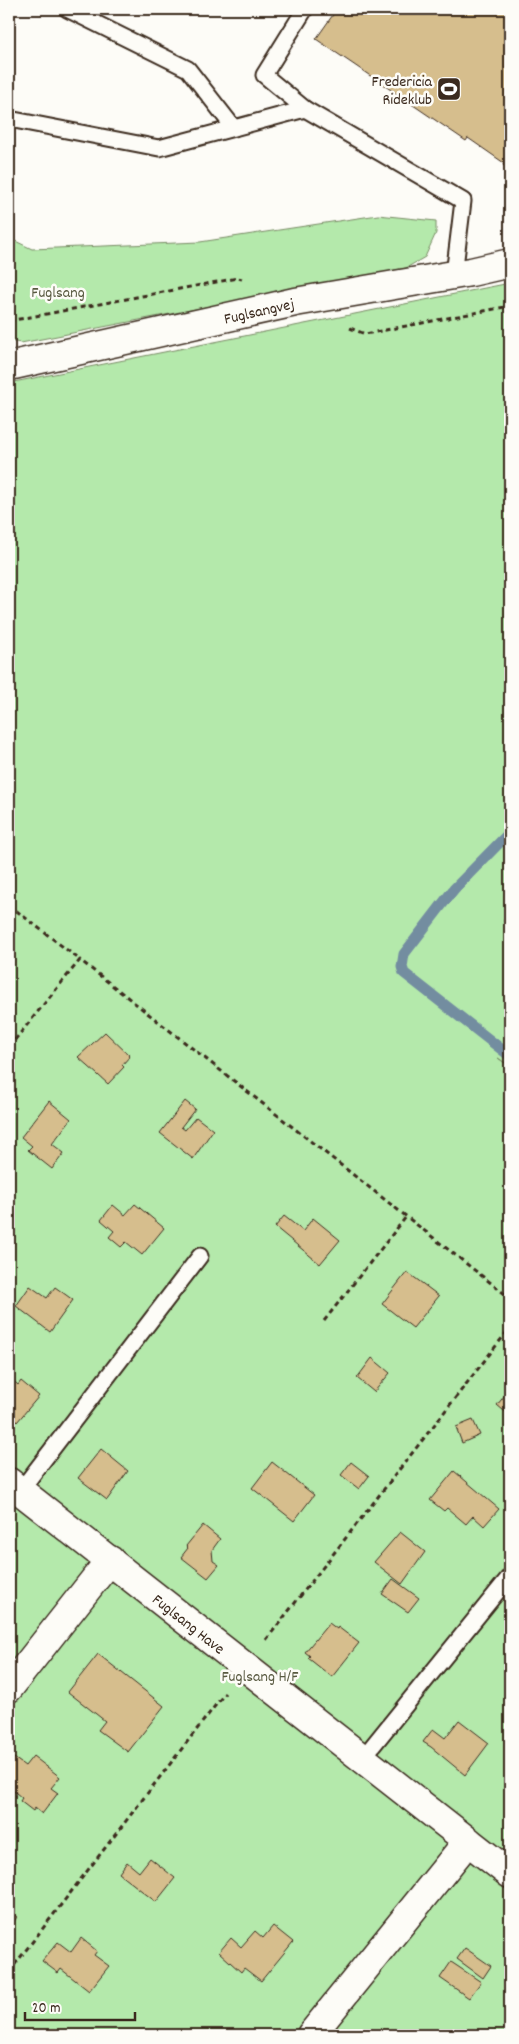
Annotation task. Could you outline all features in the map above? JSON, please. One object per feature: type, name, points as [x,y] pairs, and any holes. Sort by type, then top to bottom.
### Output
[{"type":"street","name":"Fuglsangvej","points":[[9,366],[295,302],[454,275],[510,263]]},
{"type":"street","name":"Fuglsang Have","points":[[15,1486],[510,1874]]},
{"type":"street","points":[[9,1688],[110,1560]]},
{"type":"street","points":[[311,2035],[468,1841]]},
{"type":"lane","points":[[66,9],[188,69],[234,128]]},
{"type":"lane","points":[[305,9],[264,75],[305,109],[463,201],[454,275]]},
{"type":"lane","points":[[9,119],[159,148],[305,109]]},
{"type":"lane","name":"Fuglsang Have","points":[[15,1486],[200,1256]]},
{"type":"lane","points":[[362,1759],[510,1576]]},
{"type":"path","points":[[510,902],[505,921],[510,930]]},
{"type":"path","points":[[9,905],[510,1298]]},
{"type":"path","points":[[9,1047],[80,960]]},
{"type":"path","points":[[324,1321],[406,1217]]},
{"type":"green space","name":"Fuglsang","points":[[378,215],[436,221],[436,233],[425,257],[406,268],[21,343],[9,341],[9,238],[32,249],[200,242]]},
{"type":"green space","name":"Fuglsang H/F","points":[[510,283],[510,1066],[498,1058],[510,1067],[510,2035],[9,2035],[9,383]]},
{"type":"building","name":"Fredericia Rideklub","points":[[337,9],[510,9],[510,170],[503,165],[504,163],[468,138],[466,141],[316,39]]},
{"type":"building","points":[[105,1032],[130,1056],[122,1065],[124,1067],[108,1084],[78,1057]]},
{"type":"building","points":[[49,1101],[71,1119],[52,1144],[64,1153],[52,1169],[28,1150],[32,1146],[21,1137]]},
{"type":"building","points":[[185,1101],[195,1109],[181,1127],[185,1130],[196,1117],[213,1130],[193,1159],[160,1133]]},
{"type":"building","points":[[135,1204],[164,1228],[142,1255],[126,1242],[121,1247],[109,1237],[114,1231],[101,1220],[113,1205],[125,1215]]},
{"type":"building","points":[[284,1216],[303,1231],[313,1218],[340,1240],[320,1264],[275,1227]]},
{"type":"building","points":[[407,1272],[439,1296],[413,1328],[382,1304]]},
{"type":"building","points":[[30,1286],[47,1298],[55,1287],[73,1300],[50,1332],[16,1306]]},
{"type":"building","points":[[372,1358],[390,1373],[374,1392],[357,1378]]},
{"type":"building","points":[[9,1377],[18,1385],[21,1381],[39,1396],[17,1422],[9,1415]]},
{"type":"building","points":[[510,1389],[510,1416],[497,1405]]},
{"type":"building","points":[[473,1420],[480,1435],[462,1443],[456,1427]]},
{"type":"building","points":[[101,1449],[128,1471],[107,1500],[78,1478]]},
{"type":"building","points":[[272,1462],[314,1495],[294,1521],[252,1488]]},
{"type":"building","points":[[351,1462],[369,1476],[359,1489],[341,1475]]},
{"type":"building","points":[[454,1471],[499,1509],[484,1526],[473,1516],[466,1524],[447,1508],[444,1511],[430,1500]]},
{"type":"building","points":[[203,1525],[220,1539],[212,1550],[213,1561],[219,1565],[208,1578],[181,1557],[188,1548],[186,1546]]},
{"type":"building","points":[[400,1532],[425,1552],[402,1584],[374,1562]]},
{"type":"building","points":[[393,1579],[419,1598],[408,1612],[382,1594]]},
{"type":"building","points":[[329,1623],[337,1629],[338,1627],[359,1643],[332,1677],[308,1658],[310,1656],[305,1652]]},
{"type":"building","points":[[98,1654],[164,1706],[128,1752],[98,1730],[105,1721],[68,1692]]},
{"type":"building","points":[[459,1720],[489,1743],[465,1775],[423,1742],[433,1729],[445,1738]]},
{"type":"building","points":[[33,1756],[60,1777],[51,1788],[58,1793],[42,1814],[35,1808],[33,1811],[20,1801],[22,1798],[9,1787],[9,1765],[14,1758],[25,1766]]},
{"type":"building","points":[[150,1858],[175,1878],[156,1902],[119,1873],[127,1862],[139,1872]]},
{"type":"building","points":[[9,1911],[17,1917],[9,1928]]},
{"type":"building","points":[[273,1926],[293,1942],[261,1981],[244,1968],[241,1972],[219,1952],[231,1938],[241,1947],[255,1931],[263,1938]]},
{"type":"building","points":[[81,1938],[97,1951],[94,1955],[109,1966],[89,1991],[61,1969],[58,1973],[42,1961],[58,1942],[71,1952]]},
{"type":"building","points":[[465,1948],[491,1966],[483,1978],[457,1959]]},
{"type":"building","points":[[451,1962],[481,1982],[469,1998],[440,1978]]},
{"type":"waterway","points":[[510,832],[454,889],[404,954],[402,967],[404,973],[510,1056]]},
{"type":"place","name":"Fredericia Rideklub","points":[[449,89]]}]
